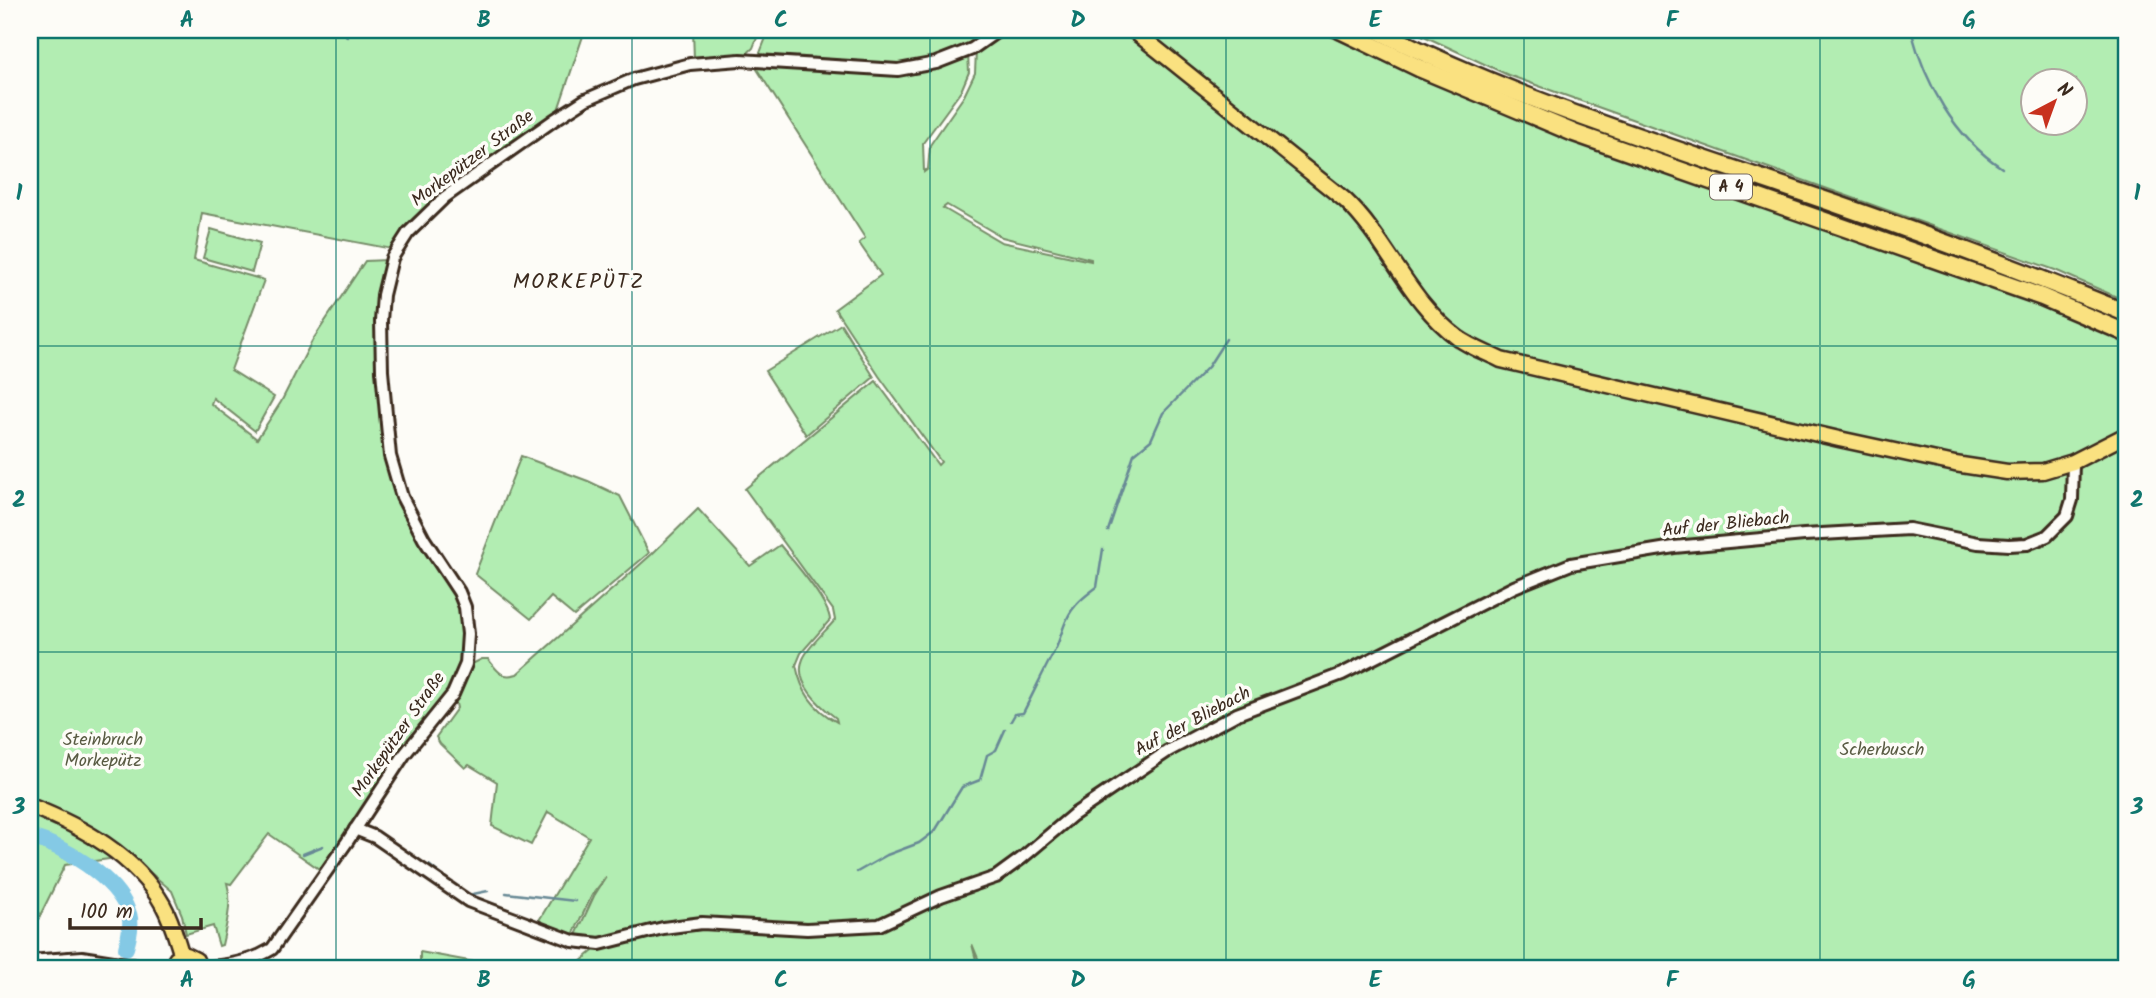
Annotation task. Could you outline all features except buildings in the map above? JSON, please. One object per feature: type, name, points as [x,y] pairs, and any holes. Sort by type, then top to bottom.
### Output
[{"type":"highway","name":"A 4","points":[[1340,30],[1419,68],[1574,133],[2042,297],[2126,333]]},
{"type":"highway","name":"A 4","points":[[1377,30],[1424,54],[1579,117],[1863,213],[2048,281],[2126,313]]},
{"type":"main road","points":[[1133,30],[1345,200],[1367,224],[1424,306],[1459,339],[1501,360],[1569,378],[1955,464],[2025,473],[2073,462],[2126,435]]},
{"type":"main road","points":[[30,806],[90,833],[127,861],[158,897],[173,928],[182,956]]},
{"type":"main road","points":[[172,968],[176,959],[182,956],[193,958],[199,968]]},
{"type":"street","name":"Morkepützer Straße","points":[[199,968],[242,962],[257,958],[272,949],[404,755],[453,694],[466,664],[468,634],[465,607],[459,592],[402,497],[390,456],[382,371],[383,295],[392,258],[408,233],[445,197],[554,120],[585,100],[634,79],[690,64],[740,60],[898,70],[936,63],[972,49],[999,30]]},
{"type":"street","name":"Auf der Bliebach","points":[[355,829],[375,838],[468,901],[573,941],[600,944],[663,928],[702,923],[807,929],[879,925],[941,896],[996,877],[1083,808],[1168,751],[1237,715],[1342,674],[1503,593],[1571,564],[1674,547],[1909,529],[1978,543],[2027,544],[2047,536],[2067,516],[2072,500],[2073,462]]},
{"type":"street","points":[[30,961],[82,957],[151,968]]},
{"type":"green space","name":"Steinbruch Morkepütz","points":[[30,30],[585,30],[557,113],[438,195],[404,229],[392,249],[202,213],[194,260],[264,280],[231,370],[274,397],[255,431],[213,398],[211,404],[257,439],[281,402],[312,341],[365,261],[386,260],[379,301],[377,340],[385,451],[397,499],[424,549],[456,596],[463,630],[460,662],[453,685],[322,871],[269,834],[231,884],[227,883],[228,914],[222,945],[219,946],[213,926],[186,934],[172,891],[131,856],[65,865],[30,936]]},
{"type":"green space","points":[[693,30],[760,30],[753,48],[741,59],[694,59]]},
{"type":"green space","points":[[769,30],[989,30],[971,44],[936,60],[898,68],[758,58]]},
{"type":"green space","name":"Scherbusch","points":[[1004,30],[1317,30],[1414,75],[1573,140],[2039,302],[2126,339],[2126,968],[982,968],[972,944],[978,968],[573,968],[600,945],[623,934],[600,937],[576,935],[606,877],[592,895],[573,935],[538,922],[589,837],[548,812],[531,845],[492,826],[497,782],[469,765],[465,768],[436,737],[457,708],[455,699],[472,664],[488,659],[503,675],[517,674],[652,554],[698,509],[750,566],[780,545],[824,603],[830,620],[801,653],[796,665],[809,698],[837,722],[810,693],[801,668],[809,649],[835,620],[833,610],[745,489],[876,381],[938,465],[941,462],[835,309],[881,275],[859,243],[865,238],[753,63],[900,74],[968,54],[969,72],[961,91],[923,143],[924,172],[928,169],[930,145],[964,96],[975,73],[976,51]],"holes":[[[947,205],[1002,237],[1091,259],[1091,261],[1001,242],[943,208]]]},
{"type":"green space","points":[[1411,30],[2126,30],[2126,301],[2055,270],[1508,75]]},
{"type":"green space","points":[[211,229],[260,243],[252,272],[203,258]]},
{"type":"green space","points":[[841,324],[874,377],[806,435],[765,371]]},
{"type":"green space","points":[[521,456],[620,496],[649,553],[574,616],[551,597],[531,619],[475,574]]},
{"type":"green space","points":[[420,952],[507,968],[420,968]]},
{"type":"waterway","points":[[344,30],[347,37]]},
{"type":"waterway","points":[[1911,30],[1924,70],[1944,107],[1970,141],[2002,168]]},
{"type":"waterway","points":[[1108,531],[1134,454],[1151,440],[1163,413],[1208,367],[1226,339]]},
{"type":"waterway","points":[[1011,721],[1015,714],[1023,713],[1070,614],[1080,601],[1097,587],[1103,549]]},
{"type":"waterway","points":[[857,872],[887,855],[919,843],[935,831],[962,787],[980,780],[987,755],[996,750],[1005,730]]},
{"type":"waterway","points":[[30,837],[73,855],[112,886],[129,915],[130,930],[126,948]]},
{"type":"waterway","points":[[303,854],[323,846]]},
{"type":"waterway","points":[[429,865],[451,883]]},
{"type":"waterway","points":[[468,895],[488,891]]},
{"type":"waterway","points":[[506,893],[575,901]]},
{"type":"district","name":"MORKEPÜTZ","points":[[579,282]]}]
